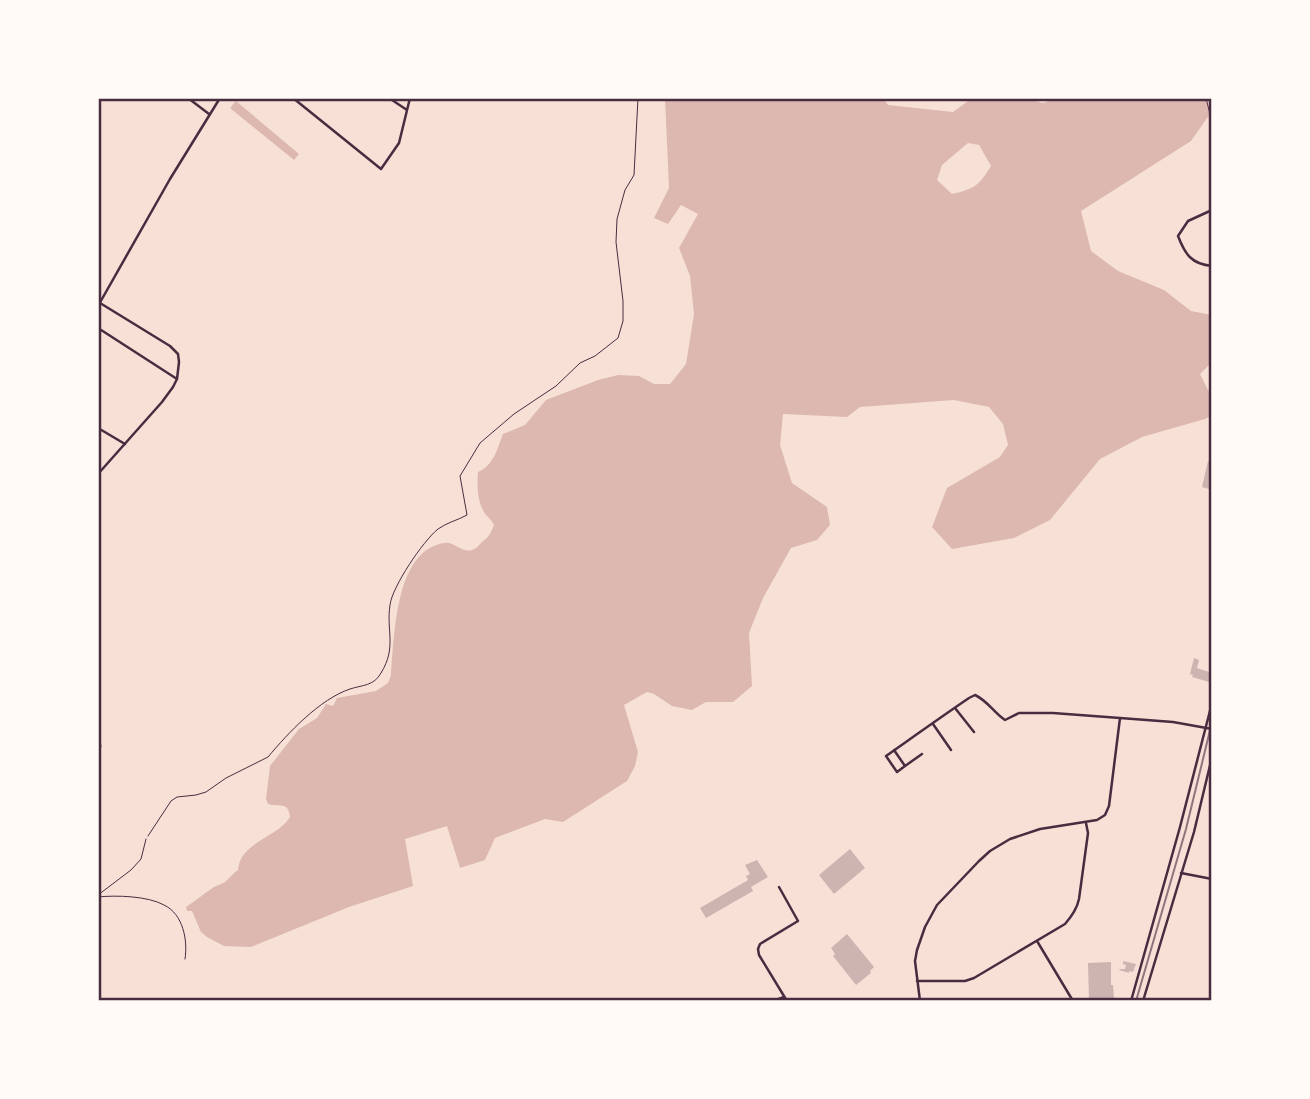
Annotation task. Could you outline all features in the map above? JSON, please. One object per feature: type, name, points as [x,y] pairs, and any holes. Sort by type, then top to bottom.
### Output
[{"type":"street","points":[[188,98],[209,114]]},
{"type":"street","points":[[98,474],[162,402],[177,379],[178,369],[178,354],[170,346],[99,304],[220,98]]},
{"type":"street","points":[[293,98],[382,169],[399,143],[410,98]]},
{"type":"street","points":[[389,98],[408,111]]},
{"type":"street","points":[[1212,210],[1188,221],[1178,236],[1184,250],[1195,262],[1212,267]]},
{"type":"street","points":[[98,328],[177,379]]},
{"type":"street","points":[[98,428],[125,444]]},
{"type":"street","points":[[922,754],[897,772],[886,757],[975,695],[1005,720],[1019,713],[1053,713],[1173,722],[1212,729]]},
{"type":"street","points":[[1131,1001],[1212,704]]},
{"type":"street","points":[[955,708],[974,732]]},
{"type":"street","points":[[920,1001],[915,961],[931,915],[937,905],[990,851],[1026,832],[1086,823],[1105,814],[1109,806],[1120,718]]},
{"type":"street","points":[[933,724],[951,750]]},
{"type":"street","points":[[894,750],[905,766]]},
{"type":"street","points":[[1143,1001],[1194,832],[1212,757]]},
{"type":"street","points":[[917,981],[965,981],[974,978],[1065,924],[1077,908],[1088,833],[1086,823]]},
{"type":"street","points":[[1181,873],[1212,879]]},
{"type":"street","points":[[773,1001],[785,999],[758,949],[760,944],[798,921],[779,887]]},
{"type":"street","points":[[1037,941],[1073,1001]]},
{"type":"lane","points":[[98,896],[141,859],[146,839]]},
{"type":"lane","points":[[98,896],[144,899],[166,905],[183,930],[187,944],[185,959]]},
{"type":"path","points":[[146,839],[171,801],[177,797],[206,792],[226,778],[260,762],[313,710],[350,689],[373,683],[381,675],[391,644],[390,603],[410,562],[438,529],[467,515],[460,476],[480,443],[514,414],[555,386],[580,363],[595,356],[618,338],[623,321],[623,301],[616,242],[617,219],[625,190],[634,175],[638,98]]},
{"type":"path","points":[[1206,98],[1210,114]]},
{"type":"path","points":[[98,726],[101,747],[98,751]]},
{"type":"shaded area","points":[[665,98],[883,98],[888,105],[953,112],[972,98],[1025,98],[1043,103],[1058,98],[1206,98],[1210,114],[1191,141],[1081,211],[1091,251],[1118,271],[1164,290],[1191,311],[1212,315],[1212,362],[1200,374],[1212,398],[1212,415],[1142,437],[1100,459],[1050,520],[1014,538],[952,549],[932,527],[947,488],[1000,457],[1008,445],[1003,424],[989,407],[954,400],[860,407],[847,417],[783,414],[780,445],[792,483],[827,507],[830,525],[817,540],[791,548],[763,598],[749,633],[752,686],[733,702],[706,702],[692,710],[672,706],[647,692],[624,705],[638,752],[635,766],[627,781],[563,822],[545,819],[495,838],[485,860],[460,868],[447,826],[405,839],[413,886],[349,907],[251,947],[224,946],[207,937],[201,932],[192,911],[187,911],[186,907],[224,883],[238,870],[240,861],[252,846],[277,830],[290,817],[285,806],[268,804],[266,799],[270,766],[299,729],[317,718],[326,704],[333,706],[337,698],[376,691],[388,683],[398,607],[409,573],[417,559],[428,549],[444,543],[471,550],[491,533],[494,525],[480,503],[478,472],[491,461],[503,434],[525,425],[546,400],[598,380],[618,375],[639,376],[654,384],[670,384],[686,364],[694,314],[690,276],[679,248],[698,214],[681,205],[668,224],[654,218],[669,188]],"holes":[[[968,143],[979,145],[991,166],[975,186],[952,194],[937,180],[942,165]]]},
{"type":"shaded area","points":[[236,101],[299,154],[294,160],[230,108]]},
{"type":"building","points":[[1208,461],[1212,462],[1212,490],[1202,487]]},
{"type":"building","points":[[1194,658],[1199,660],[1197,668],[1212,673],[1209,682],[1190,674]]},
{"type":"building","points":[[850,849],[865,868],[834,894],[819,875]]},
{"type":"building","points":[[757,860],[768,877],[751,887],[753,891],[706,918],[700,908],[748,880],[746,876],[750,874],[745,865]]},
{"type":"building","points":[[847,934],[874,967],[871,973],[856,985],[833,956],[835,954],[831,948]]},
{"type":"building","points":[[1123,961],[1136,964],[1133,972],[1119,970],[1125,969]]},
{"type":"building","points":[[1111,962],[1114,998],[1089,1001],[1088,963]]},
{"type":"tram line","points":[[1136,1001],[1186,829],[1212,722]]}]
